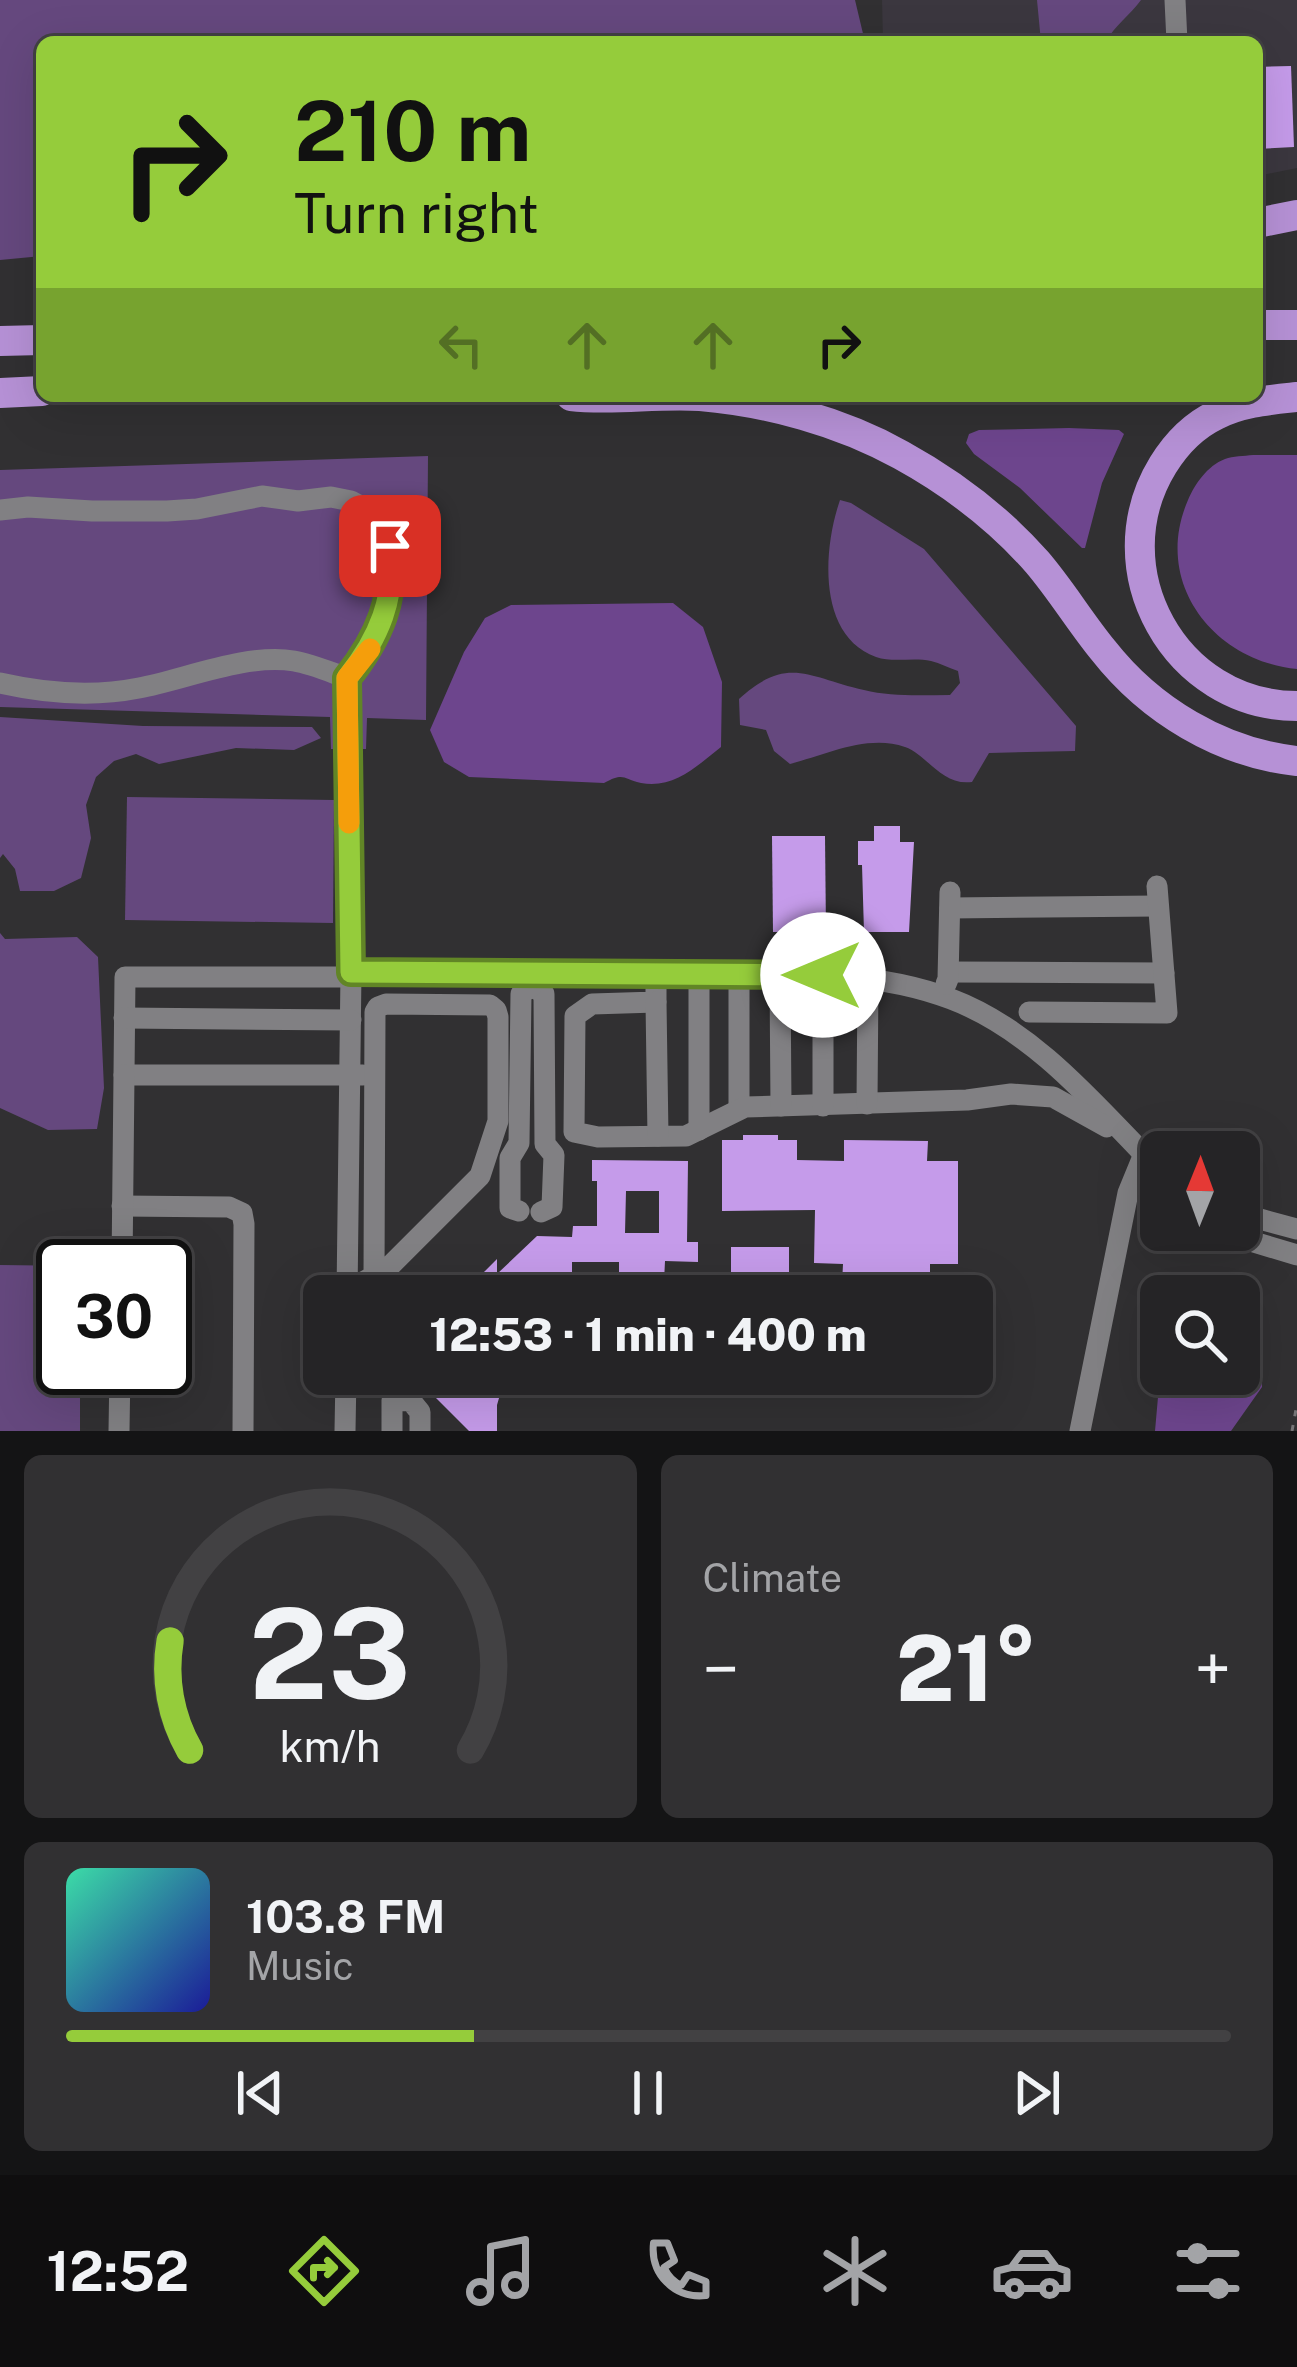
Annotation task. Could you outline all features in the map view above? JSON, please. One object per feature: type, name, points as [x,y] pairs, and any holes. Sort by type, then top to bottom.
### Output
[{"type":"highway","points":[[1263,223],[1297,215]]},
{"type":"highway","points":[[1263,326],[1297,325]]},
{"type":"highway","points":[[0,341],[36,340]]},
{"type":"highway","points":[[1263,380],[1297,380]]},
{"type":"highway","points":[[0,393],[36,392]]},
{"type":"highway","points":[[1263,400],[1297,397]]},
{"type":"highway","points":[[743,402],[773,406],[859,433],[944,481],[996,520],[1037,563],[1131,683],[1178,719],[1212,737],[1297,761]]},
{"type":"highway","points":[[1251,402],[1213,416],[1181,439],[1148,496],[1141,560],[1158,621],[1195,670],[1228,692],[1271,705],[1297,706]]},
{"type":"highway","points":[[1212,737],[1228,752],[1297,773]]},
{"type":"street","points":[[1175,0],[1177,36]]},
{"type":"street","points":[[0,511],[28,507],[167,511],[262,496],[298,501],[331,497],[364,508],[384,532],[392,566],[388,607],[369,650],[347,678],[351,1020],[362,1075],[374,1275]]},
{"type":"street","points":[[0,683],[102,692],[263,661],[292,661],[347,678]]},
{"type":"street","points":[[941,996],[949,972],[950,900],[1158,896],[1167,1013],[1029,1012]]},
{"type":"street","points":[[949,972],[1164,973]]},
{"type":"street","points":[[122,1239],[124,976],[351,975],[532,981],[823,975],[910,987],[953,999],[1004,1027],[1060,1070],[1140,1150]]},
{"type":"street","points":[[823,975],[823,1106]]},
{"type":"street","points":[[656,976],[658,1136]]},
{"type":"street","points":[[699,976],[699,1130]]},
{"type":"street","points":[[739,976],[739,1108]]},
{"type":"street","points":[[780,976],[781,1106]]},
{"type":"street","points":[[867,1104],[868,980]]},
{"type":"street","points":[[377,1275],[480,1176],[509,1075],[521,994],[532,981]]},
{"type":"street","points":[[348,1275],[362,1075],[374,1016],[386,1004],[493,1006],[519,1142],[510,1158],[510,1208],[530,1212],[552,1207],[554,1155],[545,1144],[544,994],[532,981]]},
{"type":"street","points":[[656,1002],[592,1004],[575,1016],[574,1132],[598,1137],[686,1136],[739,1108],[968,1100],[1011,1094],[1053,1097],[1124,1135]]},
{"type":"street","points":[[124,1018],[351,1020]]},
{"type":"street","points":[[124,1075],[362,1075]]},
{"type":"street","points":[[509,1075],[574,1076]]},
{"type":"street","points":[[519,1142],[545,1144]]},
{"type":"street","points":[[1080,1431],[1128,1192],[1140,1164]]},
{"type":"street","points":[[122,1206],[234,1207],[242,1213],[243,1431]]},
{"type":"street","points":[[1260,1219],[1297,1229]]},
{"type":"street","points":[[1260,1246],[1297,1255]]},
{"type":"street","points":[[119,1431],[120,1395]]},
{"type":"street","points":[[345,1431],[346,1395]]},
{"type":"street","points":[[392,1431],[392,1400],[411,1401],[421,1412],[420,1431]]},
{"type":"path","points":[[1292,1431],[1297,1404]]},
{"type":"shaded area","points":[[0,0],[855,0],[864,36],[36,36],[36,257],[0,260]]},
{"type":"shaded area","points":[[882,0],[1297,0],[1297,168],[1263,175],[1263,36],[883,36]]},
{"type":"shaded area","points":[[1037,0],[1141,0],[1110,36],[1040,36]]},
{"type":"shaded area","points":[[1069,428],[1124,434],[1102,483],[1085,548],[966,443],[969,434],[979,430]]},
{"type":"shaded area","points":[[1253,455],[1297,455],[1297,669],[1267,663],[1217,634],[1198,613],[1178,560],[1179,531],[1198,482],[1219,462]]},
{"type":"shaded area","points":[[428,456],[426,720],[367,718],[366,749],[331,749],[330,717],[0,707],[0,470]]},
{"type":"shaded area","points":[[840,500],[924,549],[1076,726],[1075,751],[989,753],[972,782],[961,782],[943,775],[913,751],[891,744],[847,747],[790,764],[774,751],[766,730],[740,725],[739,699],[756,685],[786,673],[896,695],[950,695],[960,683],[958,671],[934,662],[876,657],[843,630],[834,611],[828,566]]},
{"type":"shaded area","points":[[673,603],[703,627],[722,682],[721,747],[694,768],[664,783],[620,777],[604,783],[469,777],[444,762],[430,730],[464,652],[485,618],[511,605]]},
{"type":"shaded area","points":[[0,717],[143,726],[312,727],[321,738],[294,750],[236,748],[159,764],[136,754],[114,761],[96,777],[86,805],[91,838],[81,878],[54,891],[20,891],[15,869],[3,854],[0,858]]},
{"type":"shaded area","points":[[127,797],[334,800],[333,923],[125,920]]},
{"type":"shaded area","points":[[0,933],[5,939],[77,937],[98,957],[104,1088],[97,1129],[48,1130],[0,1108]]},
{"type":"shaded area","points":[[0,1265],[36,1265],[36,1395],[80,1395],[80,1431],[0,1431]]},
{"type":"shaded area","points":[[1256,1395],[1231,1431],[1155,1431],[1158,1397]]},
{"type":"building","points":[[1291,66],[1294,147],[1263,149],[1263,67]]},
{"type":"building","points":[[874,826],[900,826],[900,842],[914,842],[909,932],[864,932],[858,841],[874,841]]},
{"type":"building","points":[[772,836],[825,836],[826,932],[773,932]]},
{"type":"building","points":[[743,1135],[778,1135],[778,1140],[797,1140],[797,1160],[844,1161],[844,1140],[928,1141],[927,1161],[958,1161],[958,1264],[930,1264],[930,1275],[842,1275],[843,1264],[814,1263],[815,1210],[722,1211],[722,1140],[743,1140]]},
{"type":"building","points":[[592,1160],[688,1161],[687,1242],[698,1242],[698,1262],[665,1261],[664,1275],[619,1275],[619,1262],[572,1262],[572,1275],[481,1275],[497,1259],[497,1274],[537,1236],[572,1237],[573,1226],[597,1226],[597,1181],[592,1181]],"holes":[[[626,1191],[659,1191],[659,1233],[625,1233]]]},
{"type":"building","points":[[731,1247],[789,1247],[789,1275],[731,1275]]},
{"type":"building","points":[[433,1395],[500,1395],[497,1431],[469,1431]]},
{"type":"slow traffic","points":[[349,823],[347,678],[370,649]]},
{"type":"route","points":[[390,546],[388,607],[369,650],[347,678],[351,972],[823,975]]}]
